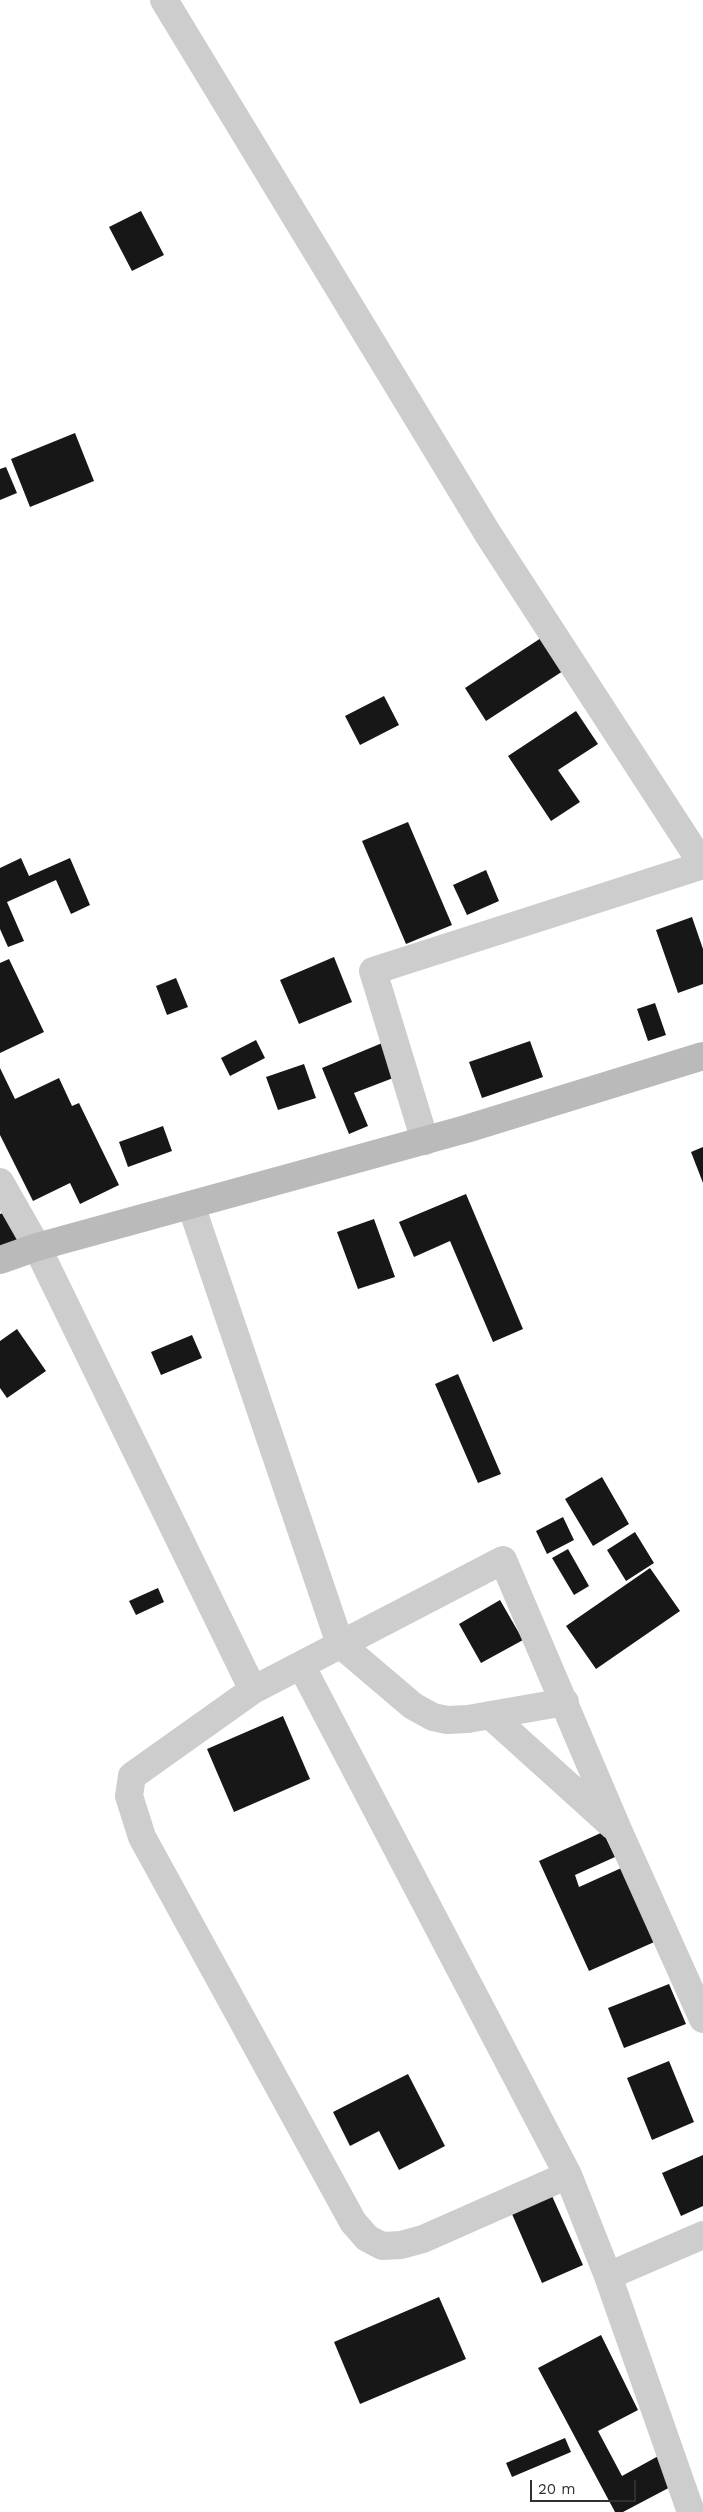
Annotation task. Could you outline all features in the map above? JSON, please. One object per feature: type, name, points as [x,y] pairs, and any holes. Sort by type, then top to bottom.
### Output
[{"type":"street","points":[[164,0],[488,534],[703,865],[373,971],[425,1141]]},
{"type":"street","points":[[0,1260],[37,1247],[425,1141],[703,1056]]},
{"type":"street","points":[[0,1182],[37,1247],[253,1690]]},
{"type":"street","points":[[191,1205],[340,1644],[413,1706],[433,1717],[447,1720],[490,1715],[565,1702]]},
{"type":"street","points":[[568,2175],[422,2239],[400,2245],[382,2246],[367,2238],[353,2222],[142,1837],[128,1796],[132,1776],[253,1690],[503,1560],[703,2019]]},
{"type":"street","points":[[301,1665],[568,2175],[608,2276],[691,2512]]},
{"type":"street","points":[[490,1715],[620,1832]]},
{"type":"street","points":[[608,2276],[703,2235]]},
{"type":"building","points":[[141,211],[164,255],[132,271],[109,227]]},
{"type":"building","points":[[75,433],[94,481],[30,507],[11,459]]},
{"type":"building","points":[[6,467],[17,493],[0,500],[0,469]]},
{"type":"building","points":[[541,638],[563,671],[486,721],[465,688]]},
{"type":"building","points":[[384,696],[399,725],[360,745],[345,716]]},
{"type":"building","points":[[576,711],[598,744],[558,770],[580,802],[551,821],[508,756]]},
{"type":"building","points":[[408,822],[452,925],[406,944],[362,841]]},
{"type":"building","points":[[21,858],[29,876],[70,858],[90,905],[71,914],[56,880],[7,902],[24,941],[8,947],[0,929],[0,868]]},
{"type":"building","points":[[486,870],[499,901],[467,915],[453,885]]},
{"type":"building","points":[[692,917],[703,949],[703,984],[678,993],[656,930]]},
{"type":"building","points":[[334,957],[352,1002],[299,1024],[280,980]]},
{"type":"building","points":[[9,959],[44,1032],[0,1053],[0,963]]},
{"type":"building","points":[[176,978],[188,1007],[167,1015],[156,986]]},
{"type":"building","points":[[655,1003],[666,1035],[648,1041],[637,1009]]},
{"type":"building","points":[[256,1040],[265,1058],[230,1076],[221,1058]]},
{"type":"building","points":[[387,1041],[401,1075],[354,1093],[368,1126],[349,1134],[322,1068]]},
{"type":"building","points":[[530,1041],[543,1077],[482,1098],[469,1062]]},
{"type":"building","points":[[304,1064],[316,1098],[278,1110],[266,1077]]},
{"type":"building","points":[[0,1068],[15,1099],[59,1078],[72,1106],[79,1103],[119,1185],[80,1204],[70,1183],[33,1201],[0,1135]]},
{"type":"building","points":[[163,1126],[172,1151],[128,1167],[119,1142]]},
{"type":"building","points":[[703,1147],[703,1183],[691,1152]]},
{"type":"building","points":[[466,1194],[523,1329],[493,1342],[450,1241],[414,1257],[399,1222]]},
{"type":"building","points":[[11,1210],[21,1239],[0,1247],[0,1214]]},
{"type":"building","points":[[374,1219],[395,1277],[358,1289],[337,1232]]},
{"type":"building","points":[[17,1329],[46,1371],[7,1398],[0,1388],[0,1341]]},
{"type":"building","points":[[192,1335],[202,1358],[161,1375],[151,1352]]},
{"type":"building","points":[[458,1374],[501,1474],[478,1483],[435,1384]]},
{"type":"building","points":[[602,1477],[629,1524],[593,1546],[565,1499]]},
{"type":"building","points":[[563,1517],[574,1540],[547,1554],[536,1531]]},
{"type":"building","points":[[635,1532],[654,1563],[626,1581],[607,1550]]},
{"type":"building","points":[[568,1549],[589,1586],[574,1595],[552,1558]]},
{"type":"building","points":[[650,1568],[680,1611],[596,1669],[566,1626]]},
{"type":"building","points":[[158,1588],[164,1602],[136,1615],[129,1601]]},
{"type":"building","points":[[500,1600],[523,1640],[481,1663],[459,1624]]},
{"type":"building","points":[[283,1716],[310,1779],[234,1812],[207,1749]]},
{"type":"building","points":[[603,1832],[615,1857],[575,1875],[579,1887],[628,1865],[661,1939],[589,1971],[539,1861]]},
{"type":"building","points":[[669,1984],[686,2024],[624,2048],[608,2008]]},
{"type":"building","points":[[669,2061],[694,2122],[652,2140],[627,2078]]},
{"type":"building","points":[[408,2074],[445,2146],[399,2170],[379,2131],[350,2146],[333,2112]]},
{"type":"building","points":[[703,2155],[703,2206],[681,2216],[662,2173]]},
{"type":"building","points":[[552,2196],[583,2265],[542,2283],[512,2214]]},
{"type":"building","points":[[439,2297],[466,2359],[360,2404],[334,2342]]},
{"type":"building","points":[[601,2335],[638,2410],[598,2431],[622,2476],[662,2454],[678,2483],[623,2512],[615,2512],[538,2368]]},
{"type":"building","points":[[565,2438],[571,2452],[512,2477],[506,2463]]}]
